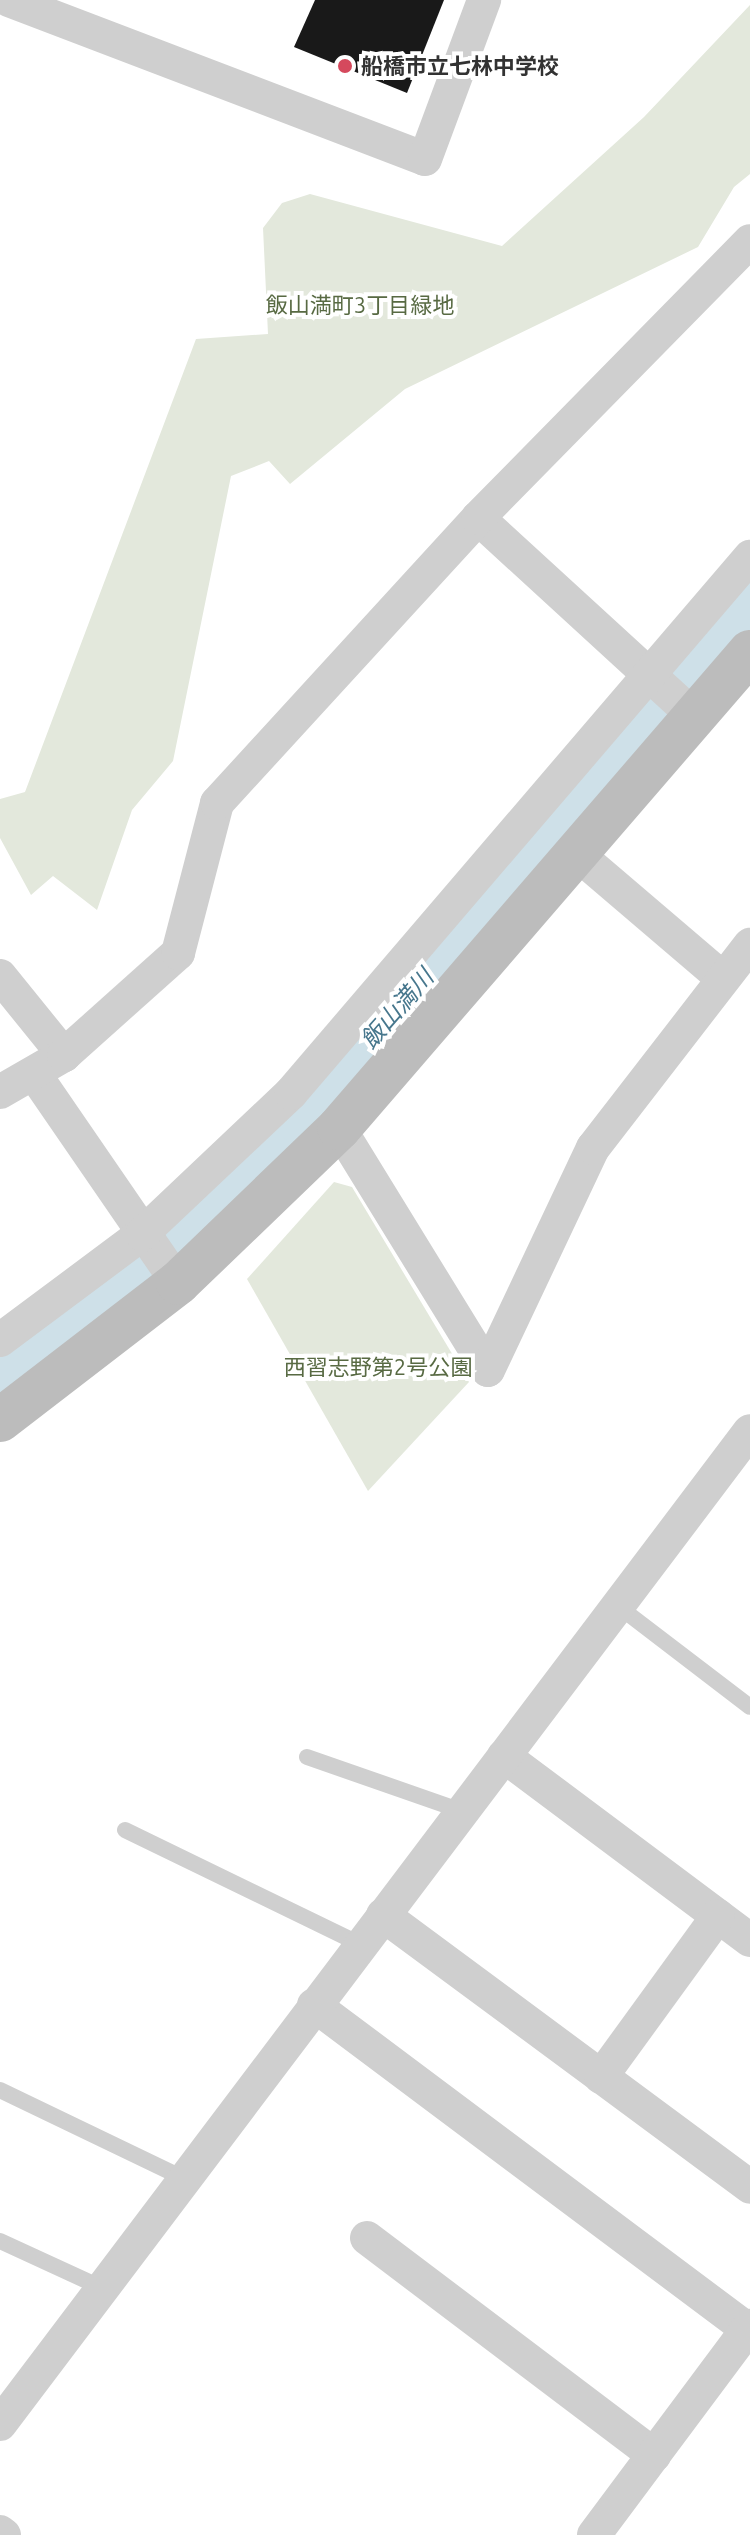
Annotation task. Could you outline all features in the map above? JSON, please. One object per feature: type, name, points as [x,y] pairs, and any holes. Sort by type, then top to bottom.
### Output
[{"type":"street","points":[[9,0],[425,159],[484,0]]},
{"type":"street","points":[[0,1092],[35,1075],[64,1055],[178,953],[217,803],[478,518],[750,241]]},
{"type":"street","points":[[478,518],[650,672],[688,710]]},
{"type":"street","points":[[0,1420],[160,1258],[291,1093],[750,557]]},
{"type":"street","points":[[0,1340],[160,1258],[339,1128],[576,853],[688,710],[750,652]]},
{"type":"street","points":[[576,853],[721,977]]},
{"type":"street","points":[[339,1128],[488,1370],[593,1148],[721,977],[750,945]]},
{"type":"street","points":[[0,976],[64,1055]]},
{"type":"street","points":[[35,1075],[160,1258]]},
{"type":"street","points":[[0,2424],[360,1944],[748,1439]]},
{"type":"street","points":[[504,1756],[750,1940]]},
{"type":"street","points":[[383,1915],[750,2187]]},
{"type":"street","points":[[601,2077],[718,1916]]},
{"type":"street","points":[[314,2005],[749,2327],[594,2535]]},
{"type":"street","points":[[367,2238],[654,2455]]},
{"type":"lane","points":[[618,1606],[750,1707]]},
{"type":"lane","points":[[307,1757],[462,1811]]},
{"type":"lane","points":[[125,1830],[360,1944]]},
{"type":"lane","points":[[0,2090],[183,2178]]},
{"type":"lane","points":[[0,2241],[102,2288]]},
{"type":"green space","name":"飯山満町3丁目緑地","points":[[750,5],[750,174],[734,187],[698,247],[405,389],[290,484],[269,461],[231,476],[173,761],[132,810],[97,910],[53,876],[31,895],[0,838],[0,799],[25,792],[196,339],[268,334],[263,228],[282,203],[310,194],[502,246],[644,117]]},
{"type":"green space","name":"西習志野第2号公園","points":[[334,1182],[352,1187],[469,1382],[368,1491],[247,1279]]},
{"type":"building","points":[[315,0],[444,0],[407,93],[294,47]]},
{"type":"waterway","name":"飯山満川","points":[[0,1373],[159,1258],[309,1111],[750,600]]},
{"type":"place","name":"船橋市立七林中学校","points":[[345,66]]}]
